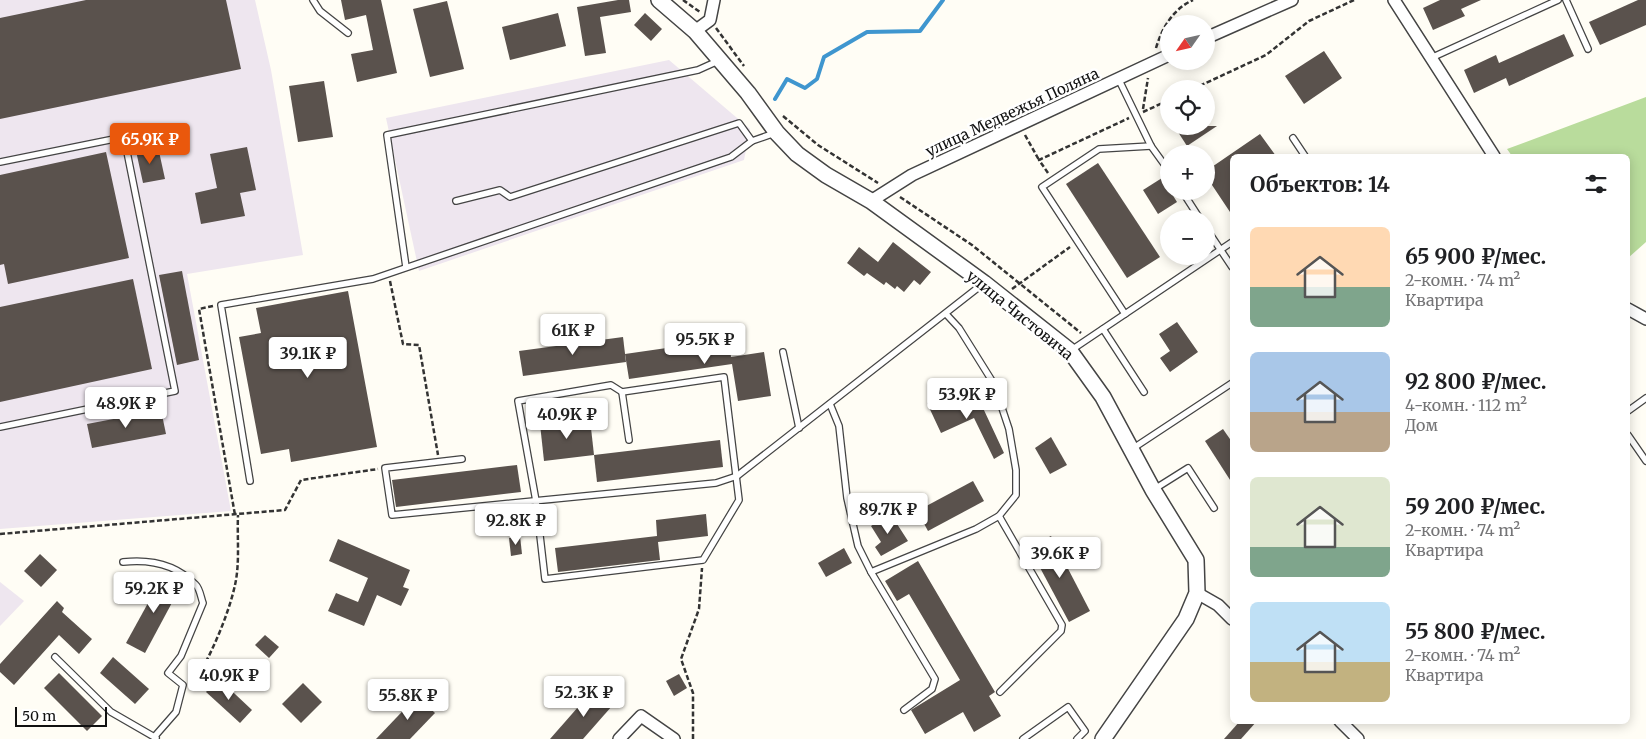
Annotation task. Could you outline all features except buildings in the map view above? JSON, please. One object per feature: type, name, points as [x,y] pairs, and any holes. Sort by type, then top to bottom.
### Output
[{"type":"street","name":"улица Чистовича","points":[[659,0],[695,31],[748,93],[777,133],[797,154],[826,175],[871,201],[1003,298],[1070,352],[1103,397],[1154,490],[1196,560],[1197,594],[1186,619],[1103,739]]},
{"type":"street","points":[[695,31],[710,20],[714,0]]},
{"type":"street","points":[[1215,34],[1292,0]]},
{"type":"street","points":[[1394,0],[1493,154]]},
{"type":"street","name":"улица Медвежья Поляна","points":[[871,201],[912,175],[1160,59]]},
{"type":"street","points":[[1630,310],[1646,319]]},
{"type":"street","points":[[1197,594],[1218,605],[1230,618]]},
{"type":"street","points":[[619,739],[641,716],[674,739]]},
{"type":"street","points":[[1343,724],[1358,739]]},
{"type":"lane","points":[[313,0],[320,11],[348,33]]},
{"type":"lane","points":[[1566,0],[1588,49]]},
{"type":"lane","points":[[1431,58],[1555,1]]},
{"type":"lane","points":[[406,267],[387,136],[698,70],[720,60]]},
{"type":"lane","points":[[1118,78],[1152,146],[1160,158]]},
{"type":"lane","points":[[456,201],[500,190],[510,197],[739,123],[752,141]]},
{"type":"lane","points":[[250,482],[221,305],[373,279],[731,157],[752,141],[777,133]]},
{"type":"lane","points":[[0,162],[124,137],[175,392],[0,427]]},
{"type":"lane","points":[[1293,138],[1304,154]]},
{"type":"lane","points":[[1125,314],[1042,187],[1099,149],[1152,146]]},
{"type":"lane","points":[[1215,240],[1230,264]]},
{"type":"lane","points":[[1070,352],[1230,244]]},
{"type":"lane","points":[[462,459],[385,468],[392,515],[716,483],[737,476],[984,283]]},
{"type":"lane","points":[[871,572],[976,529],[999,516],[1016,495],[1016,470],[1009,429],[990,377],[959,328],[946,314]]},
{"type":"lane","points":[[1103,330],[1144,392]]},
{"type":"lane","points":[[783,352],[798,428]]},
{"type":"lane","points":[[724,377],[739,500],[703,560],[545,579],[536,501],[518,401],[611,385],[622,392],[724,377]]},
{"type":"lane","points":[[1132,450],[1230,383]]},
{"type":"lane","points":[[622,392],[629,440]]},
{"type":"lane","points":[[1630,410],[1646,398]]},
{"type":"lane","points":[[830,404],[839,426],[847,498],[858,546],[871,572],[935,680],[932,689],[904,710]]},
{"type":"lane","points":[[1630,438],[1646,461]]},
{"type":"lane","points":[[1154,490],[1188,468],[1214,508]]},
{"type":"lane","points":[[999,516],[1062,625],[1061,630],[1000,692]]},
{"type":"lane","points":[[55,657],[111,712],[156,738],[176,712],[183,686],[168,673],[180,656],[203,603],[197,586],[170,566],[143,560],[123,562]]},
{"type":"lane","points":[[1023,739],[1068,707],[1084,731],[1077,739]]},
{"type":"path","points":[[684,0],[710,20],[750,74]]},
{"type":"path","points":[[1213,80],[1266,56],[1309,21],[1354,0]]},
{"type":"path","points":[[1039,160],[1160,104]]},
{"type":"path","points":[[778,112],[818,145],[889,189],[972,245],[1088,339]]},
{"type":"path","points":[[1019,125],[1052,180]]},
{"type":"path","points":[[1003,298],[1018,283],[1078,242]]},
{"type":"path","points":[[388,273],[403,344],[419,345],[439,461]]},
{"type":"path","points":[[176,712],[202,671],[235,584],[236,515],[199,309],[221,305]]},
{"type":"path","points":[[0,534],[285,510],[301,480],[385,468]]},
{"type":"path","points":[[693,739],[693,693],[681,659],[699,609],[703,560]]},
{"type":"shaded area","points":[[0,0],[255,0],[271,70],[303,255],[187,274],[231,511],[0,529]]},
{"type":"shaded area","points":[[669,60],[750,129],[744,160],[419,271],[386,118]]},
{"type":"shaded area","points":[[0,582],[24,601],[0,626]]},
{"type":"green space","points":[[1646,97],[1646,242],[1630,256],[1630,154],[1511,154],[1507,149]]},
{"type":"waterway","points":[[775,99],[787,79],[805,88],[817,79],[824,57],[867,32],[920,31],[943,0]]}]
